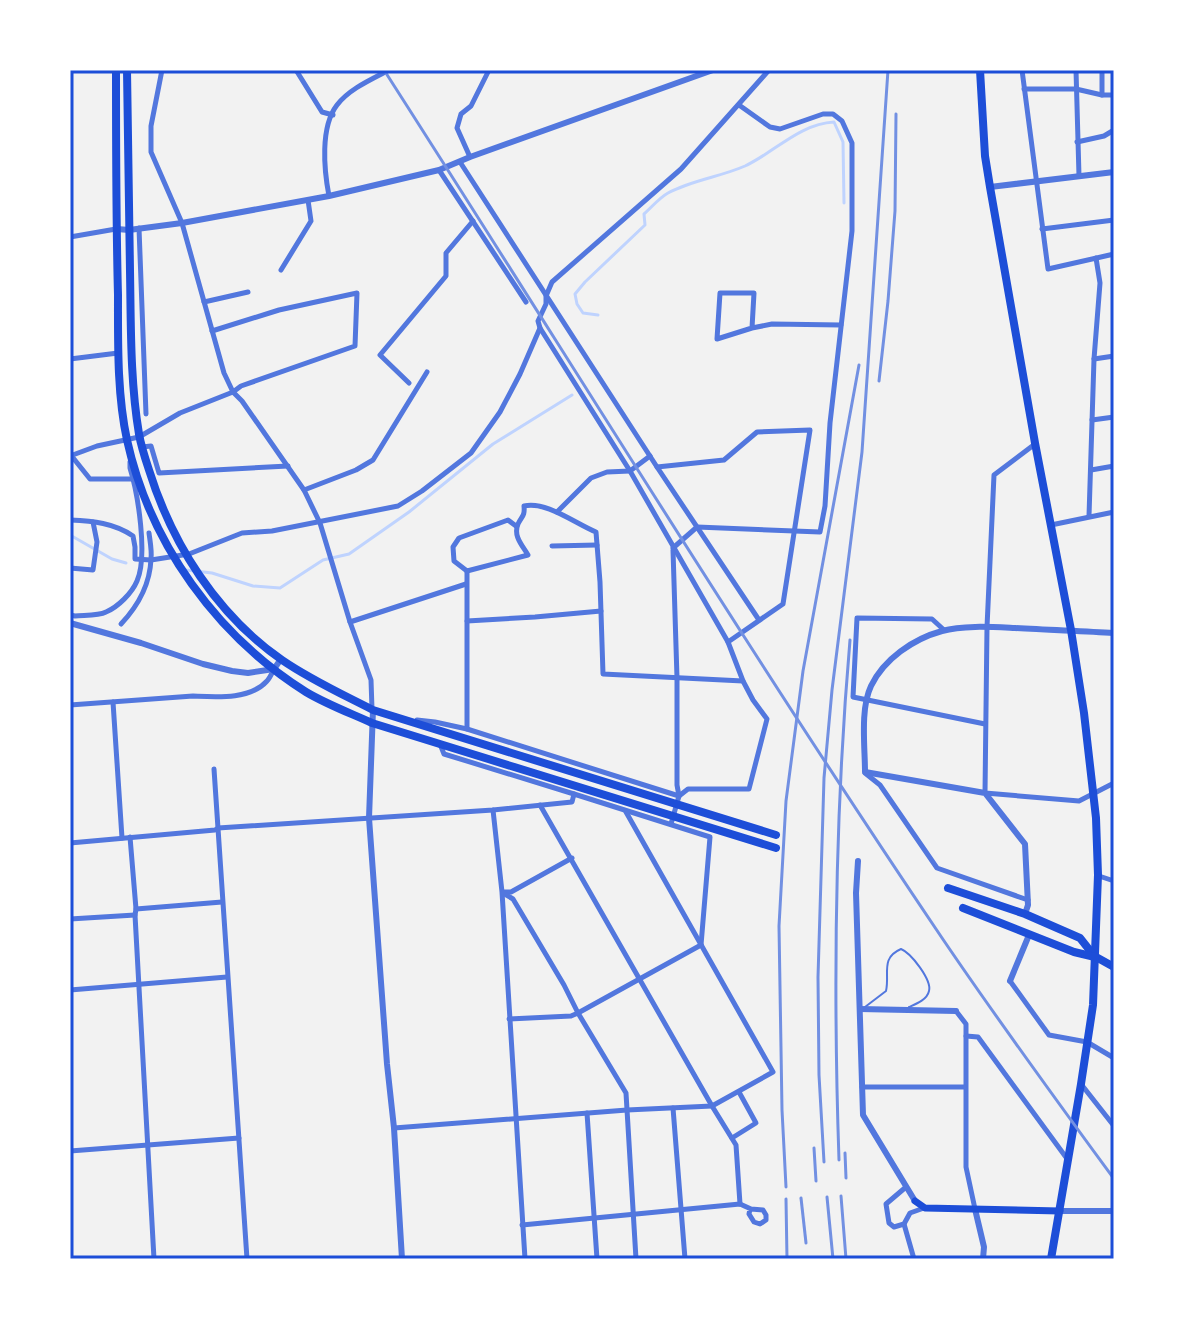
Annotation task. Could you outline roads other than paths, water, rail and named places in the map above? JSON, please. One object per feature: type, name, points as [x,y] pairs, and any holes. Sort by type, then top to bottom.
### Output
[{"type":"main road","points":[[116,70],[119,353],[127,439],[145,495],[162,534],[199,596],[247,647],[274,669],[309,693],[372,723],[776,848]]},
{"type":"main road","points":[[127,70],[131,351],[140,442],[171,530],[208,588],[253,637],[281,659],[373,710],[776,835]]},
{"type":"main road","points":[[980,70],[985,156],[1071,630],[1096,818],[1098,875],[1093,1005],[1051,1259]]},
{"type":"main road","points":[[948,888],[1025,914],[1080,938],[1096,957]]},
{"type":"main road","points":[[963,908],[1074,952],[1096,957],[1114,967]]},
{"type":"main road","points":[[915,1201],[925,1208],[1060,1211]]},
{"type":"street","points":[[162,70],[151,126],[151,152],[182,223],[224,373],[233,392],[304,490],[320,523],[371,680],[373,710],[369,818],[402,1259]]},
{"type":"street","points":[[296,70],[322,112],[333,115]]},
{"type":"street","points":[[329,196],[325,179],[325,134],[336,106],[378,72],[389,70]]},
{"type":"street","points":[[470,157],[457,128],[461,114],[471,106],[489,70]]},
{"type":"street","points":[[70,237],[182,223],[329,196],[439,170],[713,70]]},
{"type":"street","points":[[679,796],[688,789],[749,789],[767,719],[743,681],[728,642],[630,471],[538,321],[552,282],[681,169],[769,70]]},
{"type":"street","points":[[1022,70],[1048,269],[1114,254]]},
{"type":"street","points":[[1076,70],[1079,176]]},
{"type":"street","points":[[1102,70],[1102,95]]},
{"type":"street","points":[[1024,89],[1076,89],[1114,95]]},
{"type":"street","points":[[673,548],[697,527],[820,532],[825,506],[830,423],[852,231],[852,143],[842,121],[833,114],[823,114],[780,129],[770,127],[739,105]]},
{"type":"street","points":[[1077,142],[1104,136],[1114,130]]},
{"type":"street","points":[[460,162],[759,620]]},
{"type":"street","points":[[439,170],[526,302]]},
{"type":"street","points":[[990,187],[1114,172]]},
{"type":"street","points":[[281,270],[311,221],[308,200]]},
{"type":"street","points":[[1042,229],[1114,220]]},
{"type":"street","points":[[409,383],[380,355],[446,276],[446,253],[473,221]]},
{"type":"street","points":[[139,228],[146,414]]},
{"type":"street","points":[[1089,516],[1094,359],[1100,283],[1096,258]]},
{"type":"street","points":[[204,302],[248,292]]},
{"type":"street","points":[[140,442],[180,413],[241,386],[355,346],[357,293],[279,310],[212,331]]},
{"type":"street","points":[[752,328],[754,293],[720,293],[717,339],[772,324],[841,325]]},
{"type":"street","points":[[70,520],[105,523],[121,528],[133,536],[135,559],[151,560],[189,554],[242,533],[320,523],[398,506],[471,453],[500,412],[540,328]]},
{"type":"street","points":[[70,350],[71,358],[119,353]]},
{"type":"street","points":[[1094,359],[1114,356]]},
{"type":"street","points":[[304,490],[373,460],[427,372]]},
{"type":"street","points":[[1092,420],[1114,417]]},
{"type":"street","points":[[657,467],[724,460],[757,432],[810,430],[783,604],[728,642]]},
{"type":"street","points":[[133,479],[90,479],[71,455],[127,439],[151,446],[159,473],[288,466]]},
{"type":"street","points":[[1025,914],[1028,900],[1025,844],[985,793],[987,627],[994,475],[1035,443]]},
{"type":"street","points":[[70,615],[105,613],[126,597],[137,582],[141,565],[139,507],[130,468],[131,453]]},
{"type":"street","points":[[557,512],[591,478],[607,472],[630,471],[650,456]]},
{"type":"street","points":[[1091,470],[1114,466]]},
{"type":"street","points":[[467,571],[528,555],[517,537],[516,526],[525,515],[524,506],[534,504],[557,512],[596,532],[603,674],[743,681]]},
{"type":"street","points":[[1051,525],[1114,512]]},
{"type":"street","points":[[467,571],[454,561],[453,547],[459,538],[508,520],[516,526]]},
{"type":"street","points":[[70,568],[93,570],[97,542],[93,522]]},
{"type":"street","points":[[121,624],[146,587],[151,560],[149,533]]},
{"type":"street","points":[[552,546],[597,545]]},
{"type":"street","points":[[671,824],[679,796],[673,548]]},
{"type":"street","points":[[467,571],[467,729]]},
{"type":"street","points":[[350,622],[466,584]]},
{"type":"street","points":[[466,621],[601,611]]},
{"type":"street","points":[[944,630],[932,619],[857,618],[853,697],[985,724]]},
{"type":"street","points":[[70,623],[232,671],[248,673],[274,669]]},
{"type":"street","points":[[1028,900],[937,868],[880,785],[865,772],[865,721],[871,686],[899,652],[921,638],[944,630],[987,627],[1114,633]]},
{"type":"street","points":[[70,705],[246,694],[267,681],[281,659]]},
{"type":"street","points":[[113,702],[122,838]]},
{"type":"street","points":[[400,719],[467,729],[679,796]]},
{"type":"street","points":[[440,744],[444,754],[710,837],[701,945]]},
{"type":"street","points":[[214,769],[247,1259]]},
{"type":"street","points":[[865,772],[985,793],[1079,801],[1114,783]]},
{"type":"street","points":[[70,843],[218,828],[493,810],[572,802],[574,794]]},
{"type":"street","points":[[540,805],[736,1145],[740,1204]]},
{"type":"street","points":[[493,810],[502,892],[525,1259]]},
{"type":"street","points":[[394,1128],[712,1106],[773,1072],[626,812]]},
{"type":"street","points":[[130,837],[154,1259]]},
{"type":"street","points":[[502,892],[511,892],[572,858]]},
{"type":"street","points":[[858,861],[856,893],[863,1115],[915,1201]]},
{"type":"street","points":[[1098,875],[1114,881]]},
{"type":"street","points":[[502,892],[513,899],[626,1093],[636,1259]]},
{"type":"street","points":[[70,919],[222,902]]},
{"type":"street","points":[[1029,935],[1010,981],[1049,1035],[1087,1042],[1114,1058]]},
{"type":"street","points":[[509,1019],[571,1016],[701,945]]},
{"type":"street","points":[[70,990],[227,977]]},
{"type":"street","points":[[860,1009],[956,1011],[966,1024],[966,1167],[984,1247],[983,1259]]},
{"type":"street","points":[[966,1036],[978,1037],[1068,1161]]},
{"type":"street","points":[[1081,1084],[1114,1126]]},
{"type":"street","points":[[862,1087],[964,1087]]},
{"type":"street","points":[[732,1138],[756,1123],[739,1092]]},
{"type":"street","points":[[673,1108],[685,1259]]},
{"type":"street","points":[[587,1113],[597,1259]]},
{"type":"street","points":[[70,1151],[239,1138]]},
{"type":"street","points":[[904,1224],[894,1227],[889,1223],[886,1204],[906,1187]]},
{"type":"street","points":[[522,1225],[740,1204],[750,1209]]},
{"type":"street","points":[[914,1259],[904,1224],[910,1213],[925,1208]]},
{"type":"street","points":[[1060,1211],[1114,1211]]},
{"type":"lane","points":[[860,1009],[886,991],[887,961],[890,955],[901,949],[906,950],[913,959],[930,989],[927,996],[903,1010]]},
{"type":"waterway","points":[[598,315],[583,313],[575,294],[645,225],[644,214],[659,200],[677,189],[745,166],[798,133],[834,122],[843,142],[844,203]]},
{"type":"waterway","points":[[186,570],[212,573],[253,586],[280,588],[323,560],[349,554],[409,512],[493,444],[572,395]]},
{"type":"waterway","points":[[70,535],[112,559],[126,563]]},
{"type":"railway","points":[[384,70],[865,823],[979,992],[1114,1179]]},
{"type":"railway","points":[[824,1162],[818,977],[824,778],[862,452],[888,70]]},
{"type":"railway","points":[[879,381],[895,211],[896,114]]},
{"type":"railway","points":[[786,1187],[779,926],[786,801],[803,671],[859,365]]},
{"type":"railway","points":[[839,1160],[837,900],[841,770],[850,640]]},
{"type":"railway","points":[[814,1148],[816,1181]]},
{"type":"railway","points":[[845,1153],[846,1178]]},
{"type":"railway","points":[[841,1196],[846,1259]]},
{"type":"railway","points":[[827,1197],[833,1259]]},
{"type":"railway","points":[[801,1198],[806,1243]]},
{"type":"railway","points":[[786,1199],[787,1259]]}]
